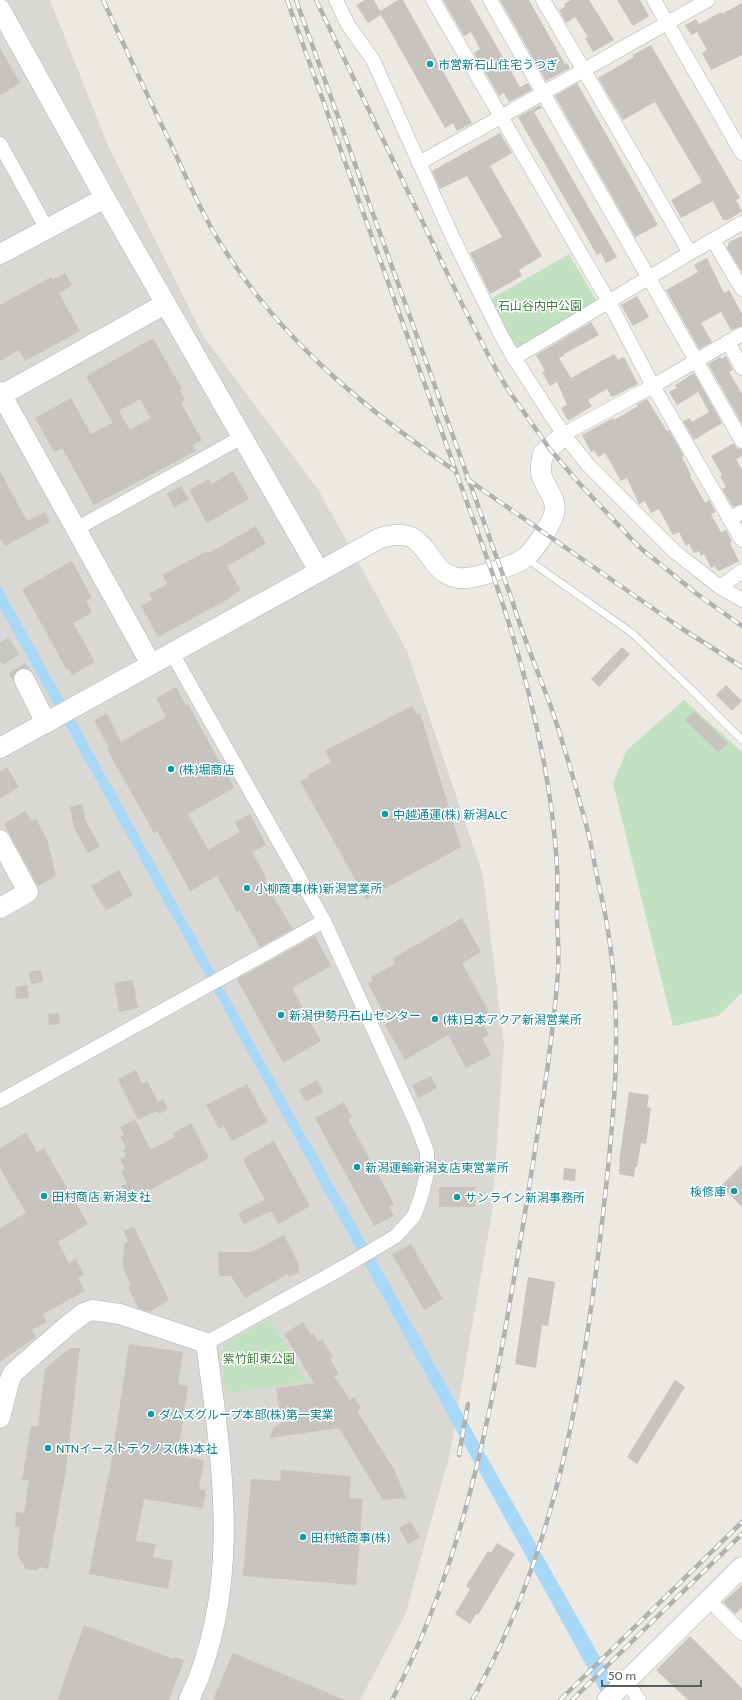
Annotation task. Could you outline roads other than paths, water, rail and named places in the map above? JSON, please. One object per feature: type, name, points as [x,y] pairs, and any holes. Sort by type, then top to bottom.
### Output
[{"type":"street","points":[[336,0],[348,25],[373,60],[453,238],[514,358],[564,435],[589,466],[675,552],[720,587],[742,600]]},
{"type":"street","points":[[433,0],[609,302],[653,386],[742,540]]},
{"type":"street","points":[[490,0],[742,441]]},
{"type":"street","points":[[543,0],[690,253]]},
{"type":"street","points":[[654,0],[742,153]]},
{"type":"street","points":[[419,163],[708,0]]},
{"type":"street","points":[[0,9],[165,304],[319,571]]},
{"type":"street","points":[[0,144],[47,229]]},
{"type":"street","points":[[0,254],[105,198]]},
{"type":"street","points":[[514,358],[690,253],[742,224]]},
{"type":"street","points":[[713,240],[742,289]]},
{"type":"street","points":[[151,664],[1,395],[165,304]]},
{"type":"street","points":[[0,748],[380,538],[393,534],[403,534],[418,541],[438,567],[446,574],[464,579],[474,577],[525,558],[533,550],[548,526],[554,511],[554,498],[544,481],[541,472],[543,454],[573,429],[653,386],[742,334]]},
{"type":"street","points":[[728,342],[742,368]]},
{"type":"street","points":[[76,529],[242,437]]},
{"type":"street","points":[[730,519],[742,512]]},
{"type":"street","points":[[720,587],[742,571]]},
{"type":"street","points":[[0,1418],[12,1373],[84,1313],[92,1310],[120,1314],[206,1343],[342,1268],[396,1236],[414,1216],[422,1197],[427,1173],[426,1152],[417,1125],[324,921],[172,653]]},
{"type":"street","points":[[24,679],[46,723]]},
{"type":"street","points":[[0,840],[28,892],[0,908]]},
{"type":"street","points":[[0,1101],[324,921]]},
{"type":"street","points":[[189,1700],[208,1653],[217,1617],[223,1576],[223,1480],[206,1343]]},
{"type":"street","points":[[607,1700],[742,1567]]},
{"type":"street","points":[[709,1600],[742,1634]]},
{"type":"street","points":[[626,1680],[639,1700]]},
{"type":"lane","points":[[525,558],[632,633],[742,740]]},
{"type":"water","points":[[0,585],[281,1092],[624,1700],[607,1700],[602,1694],[213,989],[0,608]]},
{"type":"tunnel","points":[[0,643],[24,679]]},
{"type":"railway","points":[[103,0],[213,231],[237,268],[263,303],[291,335],[352,393],[385,420],[455,471]]},
{"type":"railway","points":[[287,0],[504,608],[535,717],[549,791],[557,866],[558,965],[551,1041],[523,1225],[490,1408],[460,1528],[441,1587],[419,1644],[392,1700]]},
{"type":"railway","points":[[296,0],[557,725],[590,842],[605,915],[612,961],[616,1034],[614,1106],[595,1277],[576,1403],[546,1525],[526,1585],[501,1644],[472,1700]]},
{"type":"railway","points":[[316,0],[463,306],[507,388],[549,448],[577,481],[638,546],[697,594],[742,626]]},
{"type":"railway","points":[[467,479],[681,628],[742,667]]},
{"type":"railway","points":[[459,1455],[468,1404]]},
{"type":"railway","points":[[560,1700],[742,1522]]},
{"type":"railway","points":[[572,1700],[742,1534]]},
{"type":"place","name":"市営新石山住宅うつぎ","points":[[430,64]]},
{"type":"place","name":"(株)堀商店","points":[[171,769]]},
{"type":"place","name":"中越通運(株) 新潟ALC","points":[[385,814]]},
{"type":"place","name":"小柳商事(株)新潟営業所","points":[[247,888]]},
{"type":"place","name":"新潟伊勢丹石山センター","points":[[281,1015]]},
{"type":"place","name":"(株)日本アクア新潟営業所","points":[[435,1019]]},
{"type":"place","name":"新潟運輸新潟支店東営業所","points":[[357,1167]]},
{"type":"place","name":"検修庫","points":[[734,1191]]},
{"type":"place","name":"田村商店 新潟支社","points":[[44,1196]]},
{"type":"place","name":"サンライン新潟事務所","points":[[457,1197]]},
{"type":"place","name":"ダムズグループ本部(株)第一実業","points":[[151,1414]]},
{"type":"place","name":"NTNイーストテクノス(株)本社","points":[[48,1448]]},
{"type":"place","name":"田村紙商事(株)","points":[[303,1537]]},
{"type":"park label","name":"石山谷内中公園","points":[[540,305]]},
{"type":"park label","name":"紫竹卸東公園","points":[[259,1358]]}]
